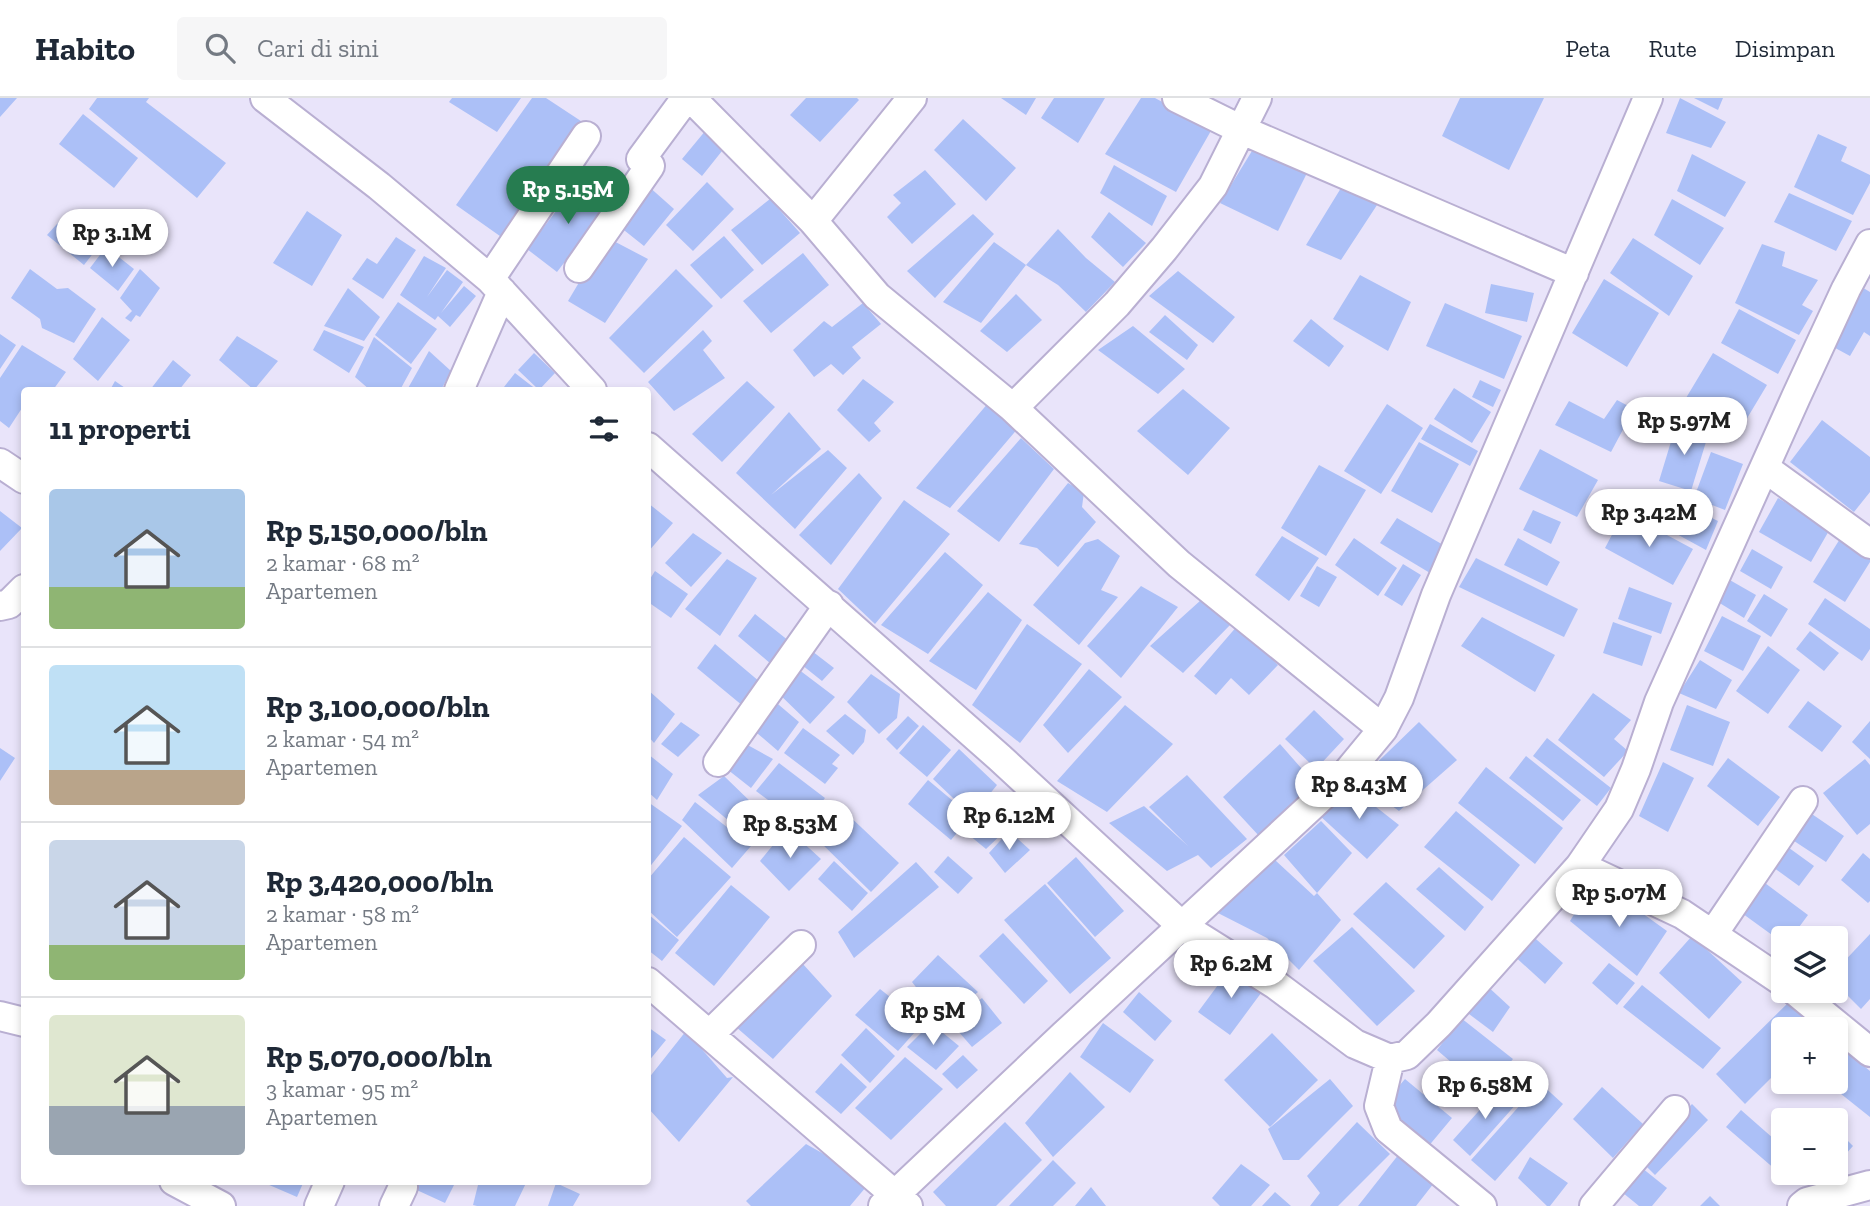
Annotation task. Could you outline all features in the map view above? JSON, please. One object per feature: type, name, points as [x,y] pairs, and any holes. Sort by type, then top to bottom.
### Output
[{"type":"street","points":[[265,98],[379,186],[496,286],[589,387]]},
{"type":"street","points":[[579,268],[650,166],[641,159],[686,98]]},
{"type":"street","points":[[691,98],[813,221],[877,296],[1013,408],[1179,564],[1383,729]]},
{"type":"street","points":[[813,221],[912,98]]},
{"type":"street","points":[[1177,98],[1242,130],[1574,273]]},
{"type":"street","points":[[1013,408],[1117,304],[1164,249],[1213,186],[1257,98]]},
{"type":"street","points":[[651,985],[710,1034],[895,1202],[1182,926],[1345,775],[1383,729],[1399,698],[1436,595],[1513,409],[1648,98]]},
{"type":"street","points":[[460,387],[496,286],[586,136]]},
{"type":"street","points":[[651,450],[1000,758],[1182,926],[1276,985],[1355,1044],[1390,1059],[1407,1055],[1439,1024],[1580,866],[1619,809],[1659,702],[1818,349],[1870,244]]},
{"type":"street","points":[[0,463],[21,477]]},
{"type":"street","points":[[1765,468],[1870,544]]},
{"type":"street","points":[[0,607],[9,604],[21,592]]},
{"type":"street","points":[[718,762],[829,605]]},
{"type":"street","points":[[1713,934],[1803,801]]},
{"type":"street","points":[[1580,866],[1682,914],[1771,974]]},
{"type":"street","points":[[710,1034],[801,945]]},
{"type":"street","points":[[1810,1003],[1870,1052]]},
{"type":"street","points":[[0,1016],[21,1021]]},
{"type":"street","points":[[1390,1059],[1378,1106],[1388,1129],[1482,1206]]},
{"type":"street","points":[[1594,1206],[1675,1110]]},
{"type":"street","points":[[182,1185],[221,1206]]},
{"type":"street","points":[[319,1206],[328,1185]]},
{"type":"street","points":[[1802,1206],[1807,1202],[1870,1185]]},
{"type":"building","points":[[0,98],[17,98],[0,117]]},
{"type":"building","points":[[97,98],[149,98],[146,102],[226,163],[197,198],[89,109]]},
{"type":"building","points":[[452,98],[521,98],[497,132],[449,102]]},
{"type":"building","points":[[532,98],[546,98],[587,125],[507,241],[456,205]]},
{"type":"building","points":[[806,98],[859,100],[820,142],[790,115]]},
{"type":"building","points":[[1001,98],[1036,98],[1026,115]]},
{"type":"building","points":[[1054,98],[1105,98],[1078,143],[1041,118]]},
{"type":"building","points":[[1141,98],[1155,98],[1212,129],[1176,192],[1105,154]]},
{"type":"building","points":[[1460,98],[1544,98],[1509,170],[1442,136]]},
{"type":"building","points":[[1680,98],[1726,122],[1711,148],[1666,133]]},
{"type":"building","points":[[1694,98],[1723,98],[1718,110]]},
{"type":"building","points":[[83,114],[138,158],[114,188],[59,144]]},
{"type":"building","points":[[963,119],[1016,168],[986,201],[934,150]]},
{"type":"building","points":[[706,130],[726,146],[702,176],[682,159]]},
{"type":"building","points":[[1818,134],[1847,147],[1841,161],[1870,175],[1870,183],[1853,215],[1794,187]]},
{"type":"building","points":[[1255,146],[1308,171],[1278,231],[1220,203]]},
{"type":"building","points":[[1692,154],[1746,182],[1725,217],[1677,191]]},
{"type":"building","points":[[1114,165],[1167,196],[1152,226],[1100,193]]},
{"type":"building","points":[[925,170],[956,204],[912,244],[887,217],[901,203],[893,195]]},
{"type":"building","points":[[579,181],[609,204],[557,272],[527,249]]},
{"type":"building","points":[[707,182],[734,209],[693,251],[666,225]]},
{"type":"building","points":[[647,185],[674,209],[644,246],[615,223]]},
{"type":"building","points":[[1341,188],[1377,205],[1341,260],[1306,245]]},
{"type":"building","points":[[1789,193],[1852,221],[1836,251],[1774,222]]},
{"type":"building","points":[[770,199],[800,233],[762,265],[731,230]]},
{"type":"building","points":[[1672,199],[1724,228],[1700,265],[1654,235]]},
{"type":"building","points":[[307,211],[342,235],[312,286],[273,263]]},
{"type":"building","points":[[1109,212],[1146,243],[1123,267],[1091,237]]},
{"type":"building","points":[[66,214],[105,238],[84,265],[47,235]]},
{"type":"building","points":[[973,214],[994,234],[935,298],[907,271]]},
{"type":"building","points":[[1058,229],[1086,258],[1115,282],[1086,312],[1058,285],[1026,265]]},
{"type":"building","points":[[724,236],[754,270],[721,299],[690,265]]},
{"type":"building","points":[[396,237],[416,250],[383,299],[352,279],[367,258],[377,264]]},
{"type":"building","points":[[606,237],[648,259],[605,323],[568,301]]},
{"type":"building","points":[[1633,238],[1693,276],[1669,316],[1610,273]]},
{"type":"building","points":[[994,242],[1026,265],[981,323],[943,302]]},
{"type":"building","points":[[1762,244],[1785,252],[1782,266],[1818,280],[1802,305],[1813,311],[1799,335],[1735,303]]},
{"type":"building","points":[[106,247],[134,269],[118,291],[90,268]]},
{"type":"building","points":[[803,253],[829,285],[771,333],[743,301]]},
{"type":"building","points":[[424,256],[446,268],[427,297],[447,270],[463,282],[441,313],[464,286],[476,296],[450,327],[438,316],[435,320],[400,295]]},
{"type":"building","points":[[30,269],[57,289],[68,288],[96,309],[74,343],[42,328],[40,319],[11,298]]},
{"type":"building","points":[[140,269],[160,288],[140,317],[136,315],[131,322],[125,318],[132,311],[120,298]]},
{"type":"building","points":[[676,269],[713,306],[644,373],[609,338]]},
{"type":"building","points":[[1178,271],[1235,317],[1213,343],[1149,296]]},
{"type":"building","points":[[1360,275],[1411,302],[1388,351],[1333,319]]},
{"type":"building","points":[[1604,279],[1659,313],[1627,367],[1572,333]]},
{"type":"building","points":[[1491,284],[1534,293],[1527,322],[1485,313]]},
{"type":"building","points":[[1860,286],[1870,292],[1870,336],[1864,332],[1850,356],[1826,343]]},
{"type":"building","points":[[348,288],[380,317],[364,341],[324,326]]},
{"type":"building","points":[[1016,294],[1042,320],[1007,352],[980,331]]},
{"type":"building","points":[[398,302],[437,329],[411,364],[375,335]]},
{"type":"building","points":[[863,303],[881,324],[852,347],[861,358],[843,375],[831,364],[814,377],[793,350],[824,321],[832,327]]},
{"type":"building","points":[[1445,303],[1522,336],[1504,379],[1426,346]]},
{"type":"building","points":[[1739,309],[1796,340],[1778,374],[1721,343]]},
{"type":"building","points":[[1165,315],[1198,345],[1187,360],[1149,332]]},
{"type":"building","points":[[102,317],[130,340],[98,381],[73,359]]},
{"type":"building","points":[[1311,319],[1344,346],[1329,367],[1293,341]]},
{"type":"building","points":[[1133,326],[1185,369],[1158,394],[1098,350]]},
{"type":"building","points":[[324,330],[364,347],[349,373],[313,350]]},
{"type":"building","points":[[703,330],[712,341],[703,350],[725,378],[674,411],[648,382]]},
{"type":"building","points":[[0,334],[16,345],[0,369]]},
{"type":"building","points":[[237,336],[278,361],[256,387],[250,387],[219,360]]},
{"type":"building","points":[[374,337],[412,368],[402,387],[367,387],[355,377]]},
{"type":"building","points":[[22,345],[66,372],[55,387],[21,387],[21,410],[9,428],[0,421],[0,378]]},
{"type":"building","points":[[429,351],[451,371],[443,387],[409,387]]},
{"type":"building","points":[[534,353],[555,373],[542,387],[536,387],[518,370]]},
{"type":"building","points":[[1713,353],[1767,385],[1737,435],[1683,403]]},
{"type":"building","points":[[173,360],[191,375],[181,387],[152,387]]},
{"type":"building","points":[[515,373],[533,387],[504,387]]},
{"type":"building","points":[[863,379],[894,402],[874,423],[881,431],[869,442],[837,410]]},
{"type":"building","points":[[1480,380],[1501,390],[1493,407],[1472,397]]},
{"type":"building","points":[[115,381],[124,387],[112,387]]},
{"type":"building","points":[[747,381],[775,407],[722,462],[692,434]]},
{"type":"building","points":[[1454,388],[1491,412],[1472,443],[1434,419]]},
{"type":"building","points":[[1183,389],[1230,428],[1188,475],[1137,431]]},
{"type":"building","points":[[1617,400],[1634,409],[1611,452],[1555,425],[1569,401],[1604,419]]},
{"type":"building","points":[[989,402],[1019,427],[950,508],[916,488]]},
{"type":"building","points":[[1387,404],[1423,428],[1381,494],[1344,471]]},
{"type":"building","points":[[789,412],[821,449],[771,495],[828,450],[847,468],[795,529],[736,473]]},
{"type":"building","points":[[1822,420],[1870,457],[1870,492],[1854,512],[1790,462]]},
{"type":"building","points":[[1677,422],[1709,432],[1691,491],[1659,481]]},
{"type":"building","points":[[1430,424],[1478,451],[1470,466],[1421,439]]},
{"type":"building","points":[[1021,438],[1054,469],[999,542],[957,511]]},
{"type":"building","points":[[1419,442],[1459,464],[1432,513],[1391,491]]},
{"type":"building","points":[[1540,449],[1598,480],[1577,517],[1519,489]]},
{"type":"building","points":[[1711,452],[1743,464],[1725,510],[1694,498]]},
{"type":"building","points":[[1319,465],[1366,490],[1326,556],[1281,528]]},
{"type":"building","points":[[859,473],[882,498],[831,565],[799,535]]},
{"type":"building","points":[[1068,483],[1084,492],[1082,507],[1096,522],[1058,567],[1037,548],[1019,544]]},
{"type":"building","points":[[1655,490],[1718,521],[1706,550],[1640,514]]},
{"type":"building","points":[[1778,498],[1830,529],[1811,562],[1759,532]]},
{"type":"building","points":[[904,500],[950,534],[875,624],[838,589]]},
{"type":"building","points":[[651,505],[673,523],[651,549]]},
{"type":"building","points":[[1533,510],[1561,522],[1551,544],[1523,530]]},
{"type":"building","points":[[0,511],[21,529],[0,551]]},
{"type":"building","points":[[1624,512],[1693,549],[1673,585],[1605,548]]},
{"type":"building","points":[[1397,518],[1445,546],[1430,573],[1380,543]]},
{"type":"building","points":[[693,533],[722,553],[691,587],[665,563]]},
{"type":"building","points":[[1843,534],[1870,551],[1870,562],[1845,602],[1813,582]]},
{"type":"building","points":[[1282,536],[1319,558],[1289,601],[1255,575]]},
{"type":"building","points":[[1354,538],[1397,568],[1378,596],[1335,565]]},
{"type":"building","points":[[1518,538],[1560,562],[1547,586],[1504,565]]},
{"type":"building","points":[[1098,539],[1120,556],[1101,590],[1118,597],[1079,645],[1033,605],[1085,543]]},
{"type":"building","points":[[1752,549],[1783,567],[1771,589],[1740,571]]},
{"type":"building","points":[[945,552],[983,585],[928,654],[881,625]]},
{"type":"building","points":[[1476,558],[1578,609],[1564,637],[1459,587]]},
{"type":"building","points":[[727,559],[757,578],[720,636],[685,609]]},
{"type":"building","points":[[1403,564],[1421,575],[1402,606],[1384,595]]},
{"type":"building","points":[[1317,566],[1337,577],[1319,607],[1300,596]]},
{"type":"building","points":[[655,571],[688,594],[671,618],[651,604],[651,577]]},
{"type":"building","points":[[1728,579],[1756,595],[1744,618],[1718,602]]},
{"type":"building","points":[[1141,586],[1178,607],[1121,678],[1087,646]]},
{"type":"building","points":[[1629,587],[1672,603],[1661,634],[1618,619]]},
{"type":"building","points":[[988,592],[1022,620],[976,690],[929,661]]},
{"type":"building","points":[[1764,594],[1788,609],[1771,637],[1747,621]]},
{"type":"building","points":[[1825,598],[1870,629],[1870,649],[1862,661],[1808,624]]},
{"type":"building","points":[[1201,600],[1232,623],[1183,673],[1150,646]]},
{"type":"building","points":[[755,614],[789,641],[771,664],[738,636]]},
{"type":"building","points":[[1722,616],[1761,636],[1743,671],[1704,651]]},
{"type":"building","points":[[1482,617],[1555,655],[1535,692],[1461,646]]},
{"type":"building","points":[[1613,622],[1652,636],[1642,666],[1603,653]]},
{"type":"building","points":[[1027,624],[1082,664],[1020,743],[972,705]]},
{"type":"building","points":[[1238,625],[1278,665],[1249,695],[1231,678],[1216,695],[1194,676]]},
{"type":"building","points":[[1810,631],[1839,653],[1824,671],[1796,649]]},
{"type":"building","points":[[715,644],[760,682],[743,706],[697,668]]},
{"type":"building","points":[[1768,646],[1800,670],[1768,714],[1736,691]]},
{"type":"building","points":[[808,648],[834,668],[822,681],[797,661]]},
{"type":"building","points":[[1700,660],[1732,680],[1716,709],[1679,693]]},
{"type":"building","points":[[794,666],[835,697],[810,724],[774,689]]},
{"type":"building","points":[[1089,669],[1122,697],[1068,753],[1043,725]]},
{"type":"building","points":[[871,674],[900,694],[897,718],[879,734],[847,702]]},
{"type":"building","points":[[651,693],[675,714],[654,743],[651,740]]},
{"type":"building","points":[[1593,693],[1631,720],[1614,739],[1628,751],[1604,777],[1558,740]]},
{"type":"building","points":[[772,699],[799,722],[778,751],[751,728]]},
{"type":"building","points":[[1808,701],[1842,726],[1822,752],[1788,727]]},
{"type":"building","points":[[1125,705],[1173,744],[1107,812],[1057,781]]},
{"type":"building","points":[[1687,705],[1730,722],[1713,766],[1670,750]]},
{"type":"building","points":[[1314,710],[1344,739],[1316,769],[1285,739]]},
{"type":"building","points":[[845,714],[866,730],[864,742],[853,755],[826,731]]},
{"type":"building","points":[[908,716],[919,726],[897,750],[886,739]]},
{"type":"building","points":[[1870,721],[1870,759],[1852,742]]},
{"type":"building","points":[[681,722],[700,735],[678,757],[661,744]]},
{"type":"building","points":[[1419,722],[1457,760],[1399,811],[1358,781]]},
{"type":"building","points":[[923,725],[951,750],[927,777],[899,753]]},
{"type":"building","points":[[803,728],[840,755],[832,764],[838,768],[825,784],[784,753]]},
{"type":"building","points":[[1547,738],[1611,788],[1597,806],[1533,756]]},
{"type":"building","points":[[744,743],[773,759],[751,788],[718,762]]},
{"type":"building","points":[[1280,744],[1316,785],[1260,837],[1223,797]]},
{"type":"building","points":[[0,748],[15,758],[0,781]]},
{"type":"building","points":[[959,749],[997,785],[972,816],[933,779]]},
{"type":"building","points":[[651,756],[673,774],[657,800],[651,795]]},
{"type":"building","points":[[1526,756],[1581,800],[1563,821],[1509,778]]},
{"type":"building","points":[[1728,758],[1780,797],[1758,826],[1707,786]]},
{"type":"building","points":[[1865,759],[1870,765],[1870,824],[1857,835],[1823,793]]},
{"type":"building","points":[[1663,762],[1694,778],[1668,832],[1639,816]]},
{"type":"building","points":[[779,763],[825,798],[803,826],[756,791]]},
{"type":"building","points":[[1486,767],[1563,828],[1535,864],[1458,803]]},
{"type":"building","points":[[1187,775],[1247,839],[1211,868],[1198,855],[1167,871],[1109,823],[1144,806],[1188,846],[1149,807]]},
{"type":"building","points":[[724,776],[754,805],[735,826],[698,795]]},
{"type":"building","points":[[928,780],[971,816],[951,840],[908,804]]},
{"type":"building","points":[[1348,785],[1399,825],[1367,859],[1319,815]]},
{"type":"building","points":[[695,802],[751,846],[732,868],[682,820]]},
{"type":"building","points":[[651,804],[682,826],[651,865]]},
{"type":"building","points":[[1806,810],[1844,836],[1826,862],[1788,837]]},
{"type":"building","points":[[844,811],[899,863],[871,892],[817,839]]},
{"type":"building","points":[[1456,811],[1520,865],[1492,901],[1424,847]]},
{"type":"building","points":[[987,815],[1007,829],[986,849],[969,835]]},
{"type":"building","points":[[1321,821],[1352,853],[1317,893],[1284,855]]},
{"type":"building","points":[[787,828],[821,859],[789,891],[760,861]]},
{"type":"building","points":[[1009,831],[1030,850],[1005,873],[989,853]]},
{"type":"building","points":[[684,837],[731,877],[677,937],[651,913],[651,876]]},
{"type":"building","points":[[1785,845],[1814,866],[1799,886],[1770,865]]},
{"type":"building","points":[[1863,853],[1870,859],[1868,903],[1841,880]]},
{"type":"building","points":[[948,856],[973,878],[958,894],[934,872]]},
{"type":"building","points":[[1076,857],[1124,911],[1095,937],[1047,883]]},
{"type":"building","points":[[1275,860],[1314,896],[1317,893],[1341,920],[1299,970],[1267,938],[1214,911]]},
{"type":"building","points":[[834,861],[868,893],[852,911],[818,879]]},
{"type":"building","points":[[916,862],[939,887],[854,958],[838,932]]},
{"type":"building","points":[[1439,867],[1484,907],[1465,931],[1416,889]]},
{"type":"building","points":[[1761,880],[1808,915],[1800,926],[1771,926],[1771,934],[1739,911]]},
{"type":"building","points":[[1386,882],[1445,936],[1414,969],[1353,914]]},
{"type":"building","points":[[1045,884],[1111,958],[1070,994],[1004,920]]},
{"type":"building","points":[[731,885],[770,917],[714,986],[675,953]]},
{"type":"building","points":[[1607,888],[1667,931],[1637,976],[1570,921],[1588,891],[1597,901]]},
{"type":"building","points":[[651,917],[679,940],[662,961],[651,952]]},
{"type":"building","points":[[1352,927],[1415,991],[1377,1026],[1313,961]]},
{"type":"building","points":[[1528,932],[1563,963],[1545,984],[1511,953]]},
{"type":"building","points":[[1003,933],[1048,981],[1024,1004],[979,956]]},
{"type":"building","points":[[1870,934],[1870,999],[1861,1009],[1848,996],[1848,957]]},
{"type":"building","points":[[1692,936],[1742,982],[1709,1019],[1659,973]]},
{"type":"building","points":[[938,955],[978,992],[943,1022],[912,982]]},
{"type":"building","points":[[802,963],[832,996],[773,1059],[736,1027]]},
{"type":"building","points":[[1609,963],[1635,983],[1617,1005],[1592,983]]},
{"type":"building","points":[[1232,966],[1264,989],[1230,1035],[1198,1012]]},
{"type":"building","points":[[1485,984],[1510,1007],[1493,1032],[1465,1011]]},
{"type":"building","points":[[1642,985],[1721,1048],[1703,1069],[1623,1007]]},
{"type":"building","points":[[880,989],[923,1023],[898,1051],[855,1015]]},
{"type":"building","points":[[1139,992],[1172,1021],[1155,1041],[1123,1012]]},
{"type":"building","points":[[982,998],[1002,1023],[972,1047],[951,1023]]},
{"type":"building","points":[[1788,1003],[1798,1003],[1811,1017],[1774,1017]]},
{"type":"building","points":[[1461,1018],[1513,1059],[1486,1092],[1437,1050]]},
{"type":"building","points":[[1771,1020],[1771,1078],[1745,1104],[1716,1074]]},
{"type":"building","points":[[931,1023],[959,1046],[936,1070],[907,1047]]},
{"type":"building","points":[[1103,1023],[1154,1060],[1130,1093],[1080,1057]]},
{"type":"building","points":[[866,1028],[895,1056],[870,1083],[841,1055]]},
{"type":"building","points":[[651,1029],[666,1040],[651,1058]]},
{"type":"building","points":[[686,1031],[727,1078],[733,1077],[679,1142],[651,1111],[651,1075]]},
{"type":"building","points":[[1272,1033],[1318,1080],[1270,1127],[1224,1080]]},
{"type":"building","points":[[1848,1053],[1870,1071],[1870,1117],[1841,1094],[1848,1094]]},
{"type":"building","points":[[963,1055],[978,1070],[957,1089],[942,1074]]},
{"type":"building","points":[[905,1057],[943,1089],[891,1140],[855,1108]]},
{"type":"building","points":[[841,1063],[867,1087],[841,1114],[815,1092]]},
{"type":"building","points":[[1070,1072],[1105,1107],[1053,1157],[1025,1123]]},
{"type":"building","points":[[1330,1079],[1353,1106],[1299,1160],[1283,1160],[1268,1129]]},
{"type":"building","points":[[1405,1079],[1452,1118],[1427,1148],[1380,1108]]},
{"type":"building","points":[[1540,1083],[1563,1104],[1495,1181],[1471,1160]]},
{"type":"building","points":[[1501,1086],[1518,1102],[1470,1156],[1453,1140]]},
{"type":"building","points":[[1602,1087],[1643,1124],[1613,1158],[1573,1119]]},
{"type":"building","points":[[1692,1104],[1708,1120],[1655,1175],[1640,1160]]},
{"type":"building","points":[[1741,1110],[1771,1136],[1771,1166],[1726,1127]]},
{"type":"building","points":[[1005,1122],[1042,1160],[996,1206],[946,1206],[933,1192]]},
{"type":"building","points":[[1357,1122],[1390,1154],[1338,1206],[1310,1206],[1320,1193],[1307,1176]]},
{"type":"building","points":[[806,1144],[840,1163],[866,1187],[850,1206],[751,1206],[746,1201]]},
{"type":"building","points":[[1399,1154],[1434,1183],[1416,1206],[1358,1206]]},
{"type":"building","points":[[1530,1157],[1568,1183],[1550,1206],[1518,1178]]},
{"type":"building","points":[[1053,1160],[1076,1183],[1053,1206],[1009,1206]]},
{"type":"building","points":[[1241,1164],[1270,1185],[1251,1206],[1220,1206],[1212,1198]]},
{"type":"building","points":[[1637,1164],[1667,1188],[1652,1206],[1639,1206],[1617,1188]]},
{"type":"building","points":[[269,1185],[302,1185],[297,1197]]},
{"type":"building","points":[[408,1185],[454,1185],[445,1203]]},
{"type":"building","points":[[478,1185],[525,1185],[515,1206],[473,1205]]},
{"type":"building","points":[[555,1185],[580,1194],[573,1206],[548,1206]]},
{"type":"building","points":[[1091,1187],[1106,1206],[1075,1206]]},
{"type":"building","points":[[1275,1192],[1291,1206],[1262,1206]]},
{"type":"building","points":[[1710,1196],[1720,1206],[1700,1206]]}]
